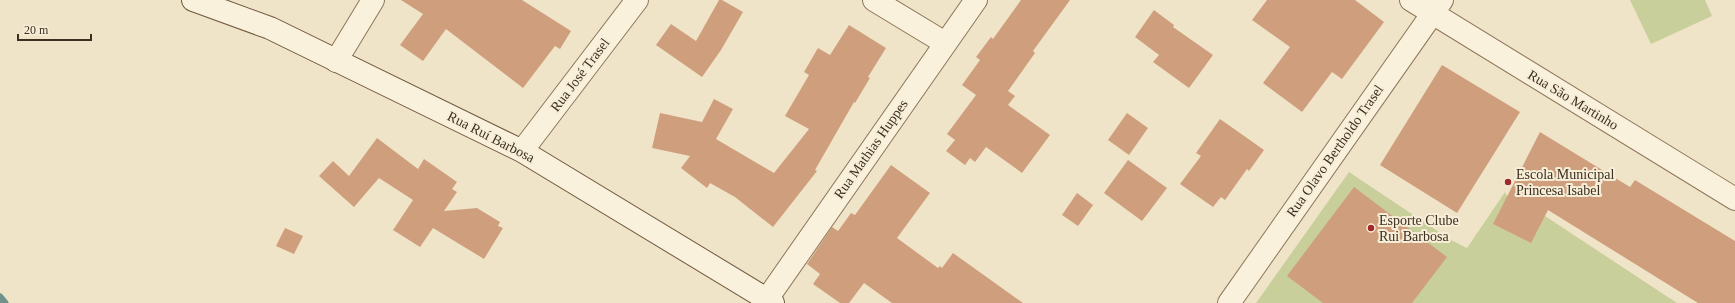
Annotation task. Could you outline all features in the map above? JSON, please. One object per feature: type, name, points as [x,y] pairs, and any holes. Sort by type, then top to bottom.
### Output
[{"type":"street","name":"Rua Ruí Barbosa","points":[[193,0],[270,28],[336,62],[522,151],[770,301]]},
{"type":"street","points":[[336,62],[373,0]]},
{"type":"street","name":"Rua José Trasel","points":[[522,151],[637,0]]},
{"type":"street","points":[[874,0],[945,43]]},
{"type":"street","name":"Rua Mathias Huppes","points":[[770,301],[945,43],[976,0]]},
{"type":"street","name":"Rua São Martinho","points":[[1410,0],[1438,7],[1735,199]]},
{"type":"street","name":"Rua Olavo Bertholdo Trasel","points":[[1229,303],[1438,7]]},
{"type":"green space","points":[[1630,0],[1705,0],[1712,16],[1651,44]]},
{"type":"green space","name":"Esporte Clube Rui Barbosa","points":[[1349,172],[1451,240],[1467,248],[1505,192],[1507,196],[1545,216],[1677,303],[1256,303]]},
{"type":"building","points":[[401,0],[522,0],[571,31],[560,49],[555,46],[523,88],[446,29],[423,61],[400,45],[423,14]]},
{"type":"building","points":[[719,0],[722,0],[743,12],[721,50],[702,77],[656,45],[671,24],[696,41]]},
{"type":"building","points":[[1021,0],[1070,0],[1033,51],[1035,53],[1008,91],[1015,96],[1008,105],[1050,135],[1022,173],[986,147],[975,162],[970,158],[965,165],[946,151],[955,140],[947,134],[976,95],[962,85],[980,60],[976,57],[991,37],[993,39]]},
{"type":"building","points":[[1267,0],[1355,0],[1384,22],[1342,79],[1332,72],[1302,112],[1263,83],[1290,47],[1252,20]]},
{"type":"building","points":[[1154,10],[1174,25],[1173,27],[1213,55],[1189,88],[1153,62],[1159,55],[1135,37]]},
{"type":"building","points":[[849,25],[886,48],[868,77],[870,78],[855,103],[854,102],[815,170],[817,171],[773,227],[735,197],[710,183],[707,188],[681,168],[690,156],[652,148],[660,113],[702,122],[714,99],[733,109],[716,139],[774,173],[809,129],[785,116],[809,75],[804,72],[818,48],[830,55]]},
{"type":"building","points":[[1442,65],[1520,112],[1457,213],[1380,165]]},
{"type":"building","points":[[1127,113],[1148,128],[1129,155],[1108,140]]},
{"type":"building","points":[[1220,119],[1264,150],[1249,171],[1247,169],[1225,200],[1221,197],[1213,207],[1180,184],[1201,156],[1196,153]]},
{"type":"building","points":[[1540,132],[1630,187],[1635,180],[1735,241],[1735,303],[1698,303],[1548,210],[1531,243],[1493,224]]},
{"type":"building","points":[[377,138],[418,169],[424,159],[457,182],[452,189],[457,192],[444,211],[477,208],[500,222],[498,226],[503,228],[484,259],[433,228],[420,247],[393,230],[413,200],[379,178],[354,207],[319,176],[333,161],[349,176]]},
{"type":"building","points":[[1128,160],[1167,188],[1142,221],[1104,193]]},
{"type":"building","points":[[891,165],[930,193],[897,238],[938,268],[940,266],[942,268],[953,253],[1023,303],[892,303],[864,283],[849,303],[840,303],[813,284],[820,274],[807,264],[832,227],[838,231],[851,213],[855,215]]},
{"type":"building","points":[[1354,187],[1447,257],[1412,303],[1323,303],[1287,276]]},
{"type":"building","points":[[1077,193],[1093,205],[1078,226],[1062,215]]},
{"type":"building","points":[[285,228],[303,236],[294,254],[276,246]]},
{"type":"waterway","points":[[0,297],[5,303]]},
{"type":"place","name":"Escola Municipal Princesa Isabel","points":[[1508,182]]},
{"type":"place","name":"Esporte Clube Rui Barbosa","points":[[1371,228]]}]
